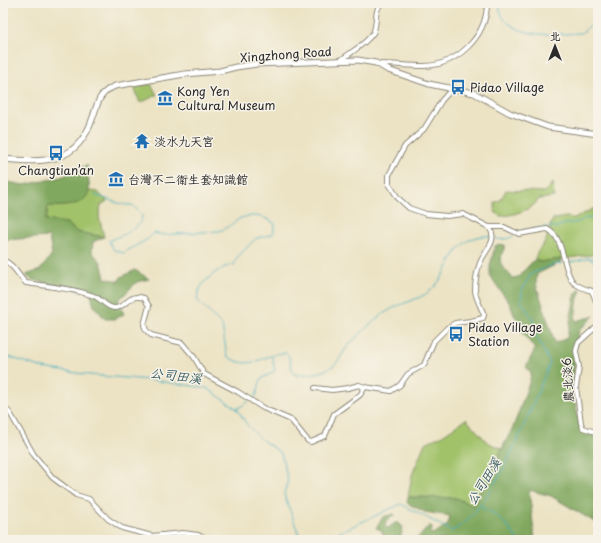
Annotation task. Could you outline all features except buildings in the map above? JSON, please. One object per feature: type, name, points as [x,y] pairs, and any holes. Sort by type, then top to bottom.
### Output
[{"type":"street","points":[[341,60],[368,39],[374,32],[378,7],[382,3]]},
{"type":"street","points":[[376,64],[424,66],[441,64],[463,53],[478,35],[487,13],[487,3]]},
{"type":"street","name":"Xingzhong Road","points":[[3,159],[35,162],[49,160],[73,151],[86,134],[98,100],[106,91],[115,86],[185,74],[220,72],[236,67],[257,64],[341,60],[358,60],[376,64],[401,75],[452,89],[474,93],[510,114],[548,127],[566,131],[598,134]]},
{"type":"street","points":[[452,89],[442,100],[424,129],[405,146],[389,175],[388,184],[398,198],[415,211],[446,216],[463,214],[489,227],[504,227],[517,233],[547,229],[559,245],[571,280],[577,286],[592,291],[598,306]]},
{"type":"street","points":[[315,388],[332,390],[359,385],[365,388],[393,390],[408,374],[424,366],[434,341],[447,328],[455,323],[482,318],[484,315],[476,295],[476,280],[480,263],[493,240],[493,235],[489,227]]},
{"type":"street","points":[[3,260],[16,268],[18,276],[26,283],[96,297],[110,308],[120,306],[130,298],[139,296],[144,298],[149,306],[144,325],[146,330],[151,335],[182,343],[194,357],[204,374],[238,392],[263,408],[291,420],[308,441],[311,442],[324,436],[334,414],[360,395],[365,388]]},
{"type":"street","name":"農北淡6","points":[[598,325],[578,343],[576,351],[579,367],[576,388],[583,428],[598,433]]},
{"type":"street","points":[[3,406],[10,413],[34,455],[52,478],[76,494],[89,498],[108,519],[122,528],[152,536],[183,533],[198,535],[209,540]]},
{"type":"green space","points":[[151,84],[157,95],[140,103],[134,87]]},
{"type":"green space","points":[[87,165],[89,190],[87,196],[78,203],[72,205],[48,206],[46,220],[67,223],[77,232],[104,237],[93,242],[92,252],[101,262],[105,278],[119,281],[121,277],[135,270],[149,279],[137,282],[118,301],[124,314],[115,319],[105,319],[94,306],[90,292],[32,280],[26,275],[40,270],[52,255],[49,237],[3,240],[3,181],[24,185],[61,177]]},
{"type":"green space","points":[[553,183],[554,197],[539,199],[532,206],[516,214],[500,216],[495,212],[495,202],[500,201],[506,190],[544,192]]},
{"type":"green space","points":[[89,191],[98,192],[107,201],[101,205],[99,217],[104,237],[77,232],[67,223],[46,220],[48,206],[66,206],[76,203]]},
{"type":"green space","points":[[598,208],[598,254],[540,262],[535,259],[537,253],[546,240],[553,219],[566,217],[575,218]]},
{"type":"green space","points":[[499,244],[505,245],[500,261],[501,264],[513,278],[518,277],[535,259],[540,262],[560,259],[561,262],[537,274],[536,284],[555,343],[567,338],[575,295],[579,290],[581,290],[578,298],[576,321],[594,316],[579,331],[575,348],[573,393],[581,430],[598,436],[598,524],[551,496],[529,490],[535,540],[414,540],[430,525],[432,528],[431,534],[447,526],[450,516],[425,512],[407,503],[408,497],[456,498],[473,506],[514,425],[530,380],[531,373],[526,367],[535,349],[521,331],[522,326],[514,315],[510,304],[490,276],[490,266],[495,246]]},
{"type":"green space","points":[[466,419],[487,442],[502,449],[473,506],[456,498],[408,497],[412,475],[425,443],[441,436]]},
{"type":"green space","points":[[395,515],[386,521],[385,527],[388,528],[395,523],[399,523],[403,527],[400,540],[385,538],[381,530],[376,528],[383,517]]},
{"type":"waterway","points":[[498,3],[502,15],[507,22],[524,31],[533,33],[582,33],[588,27],[598,23]]},
{"type":"waterway","points":[[95,195],[118,203],[132,205],[142,214],[141,220],[135,228],[109,241],[114,250],[123,253],[148,239],[154,233],[163,235],[218,231],[225,229],[241,218],[250,216],[259,216],[268,219],[275,224],[273,234],[255,239],[236,259],[234,265],[222,269],[209,278],[200,289],[198,301],[222,325],[227,356],[236,361],[251,363],[271,356],[286,353],[295,375],[318,373],[333,366],[350,343],[378,318],[393,308],[421,297],[431,290],[442,277],[460,247],[466,242],[481,236],[492,237]]},
{"type":"waterway","points":[[518,232],[543,227],[557,227],[579,222],[585,218],[593,217],[598,211]]},
{"type":"waterway","points":[[495,238],[506,239],[516,234]]},
{"type":"waterway","name":"公司田溪","points":[[591,258],[598,257]]},
{"type":"waterway","name":"公司田溪","points":[[567,263],[589,258],[598,264]]},
{"type":"waterway","name":"公司田溪","points":[[3,355],[43,368],[90,375],[150,380],[207,388],[237,409],[248,426],[262,440],[281,453],[288,480],[284,494],[299,535],[329,537],[401,504],[452,531],[468,519],[483,502],[497,480],[522,430],[550,363],[534,332],[533,319],[521,301],[522,290],[531,274],[552,265],[563,263]]},
{"type":"waterway","points":[[251,399],[256,396],[261,379],[275,371],[272,357]]},
{"type":"waterway","points":[[237,409],[249,401]]},
{"type":"waterway","points":[[481,505],[485,510],[495,514],[518,540]]},
{"type":"place","name":"Pidao Village","points":[[458,87]]},
{"type":"place","name":"Kong Yen Cultural Museum","points":[[165,98]]},
{"type":"place","name":"淡水九天宮","points":[[142,141]]},
{"type":"place","name":"Changtian’an","points":[[56,153]]},
{"type":"place","name":"台灣不二衛生套知識館","points":[[116,179]]},
{"type":"place","name":"Pidao Village Station","points":[[456,334]]}]
